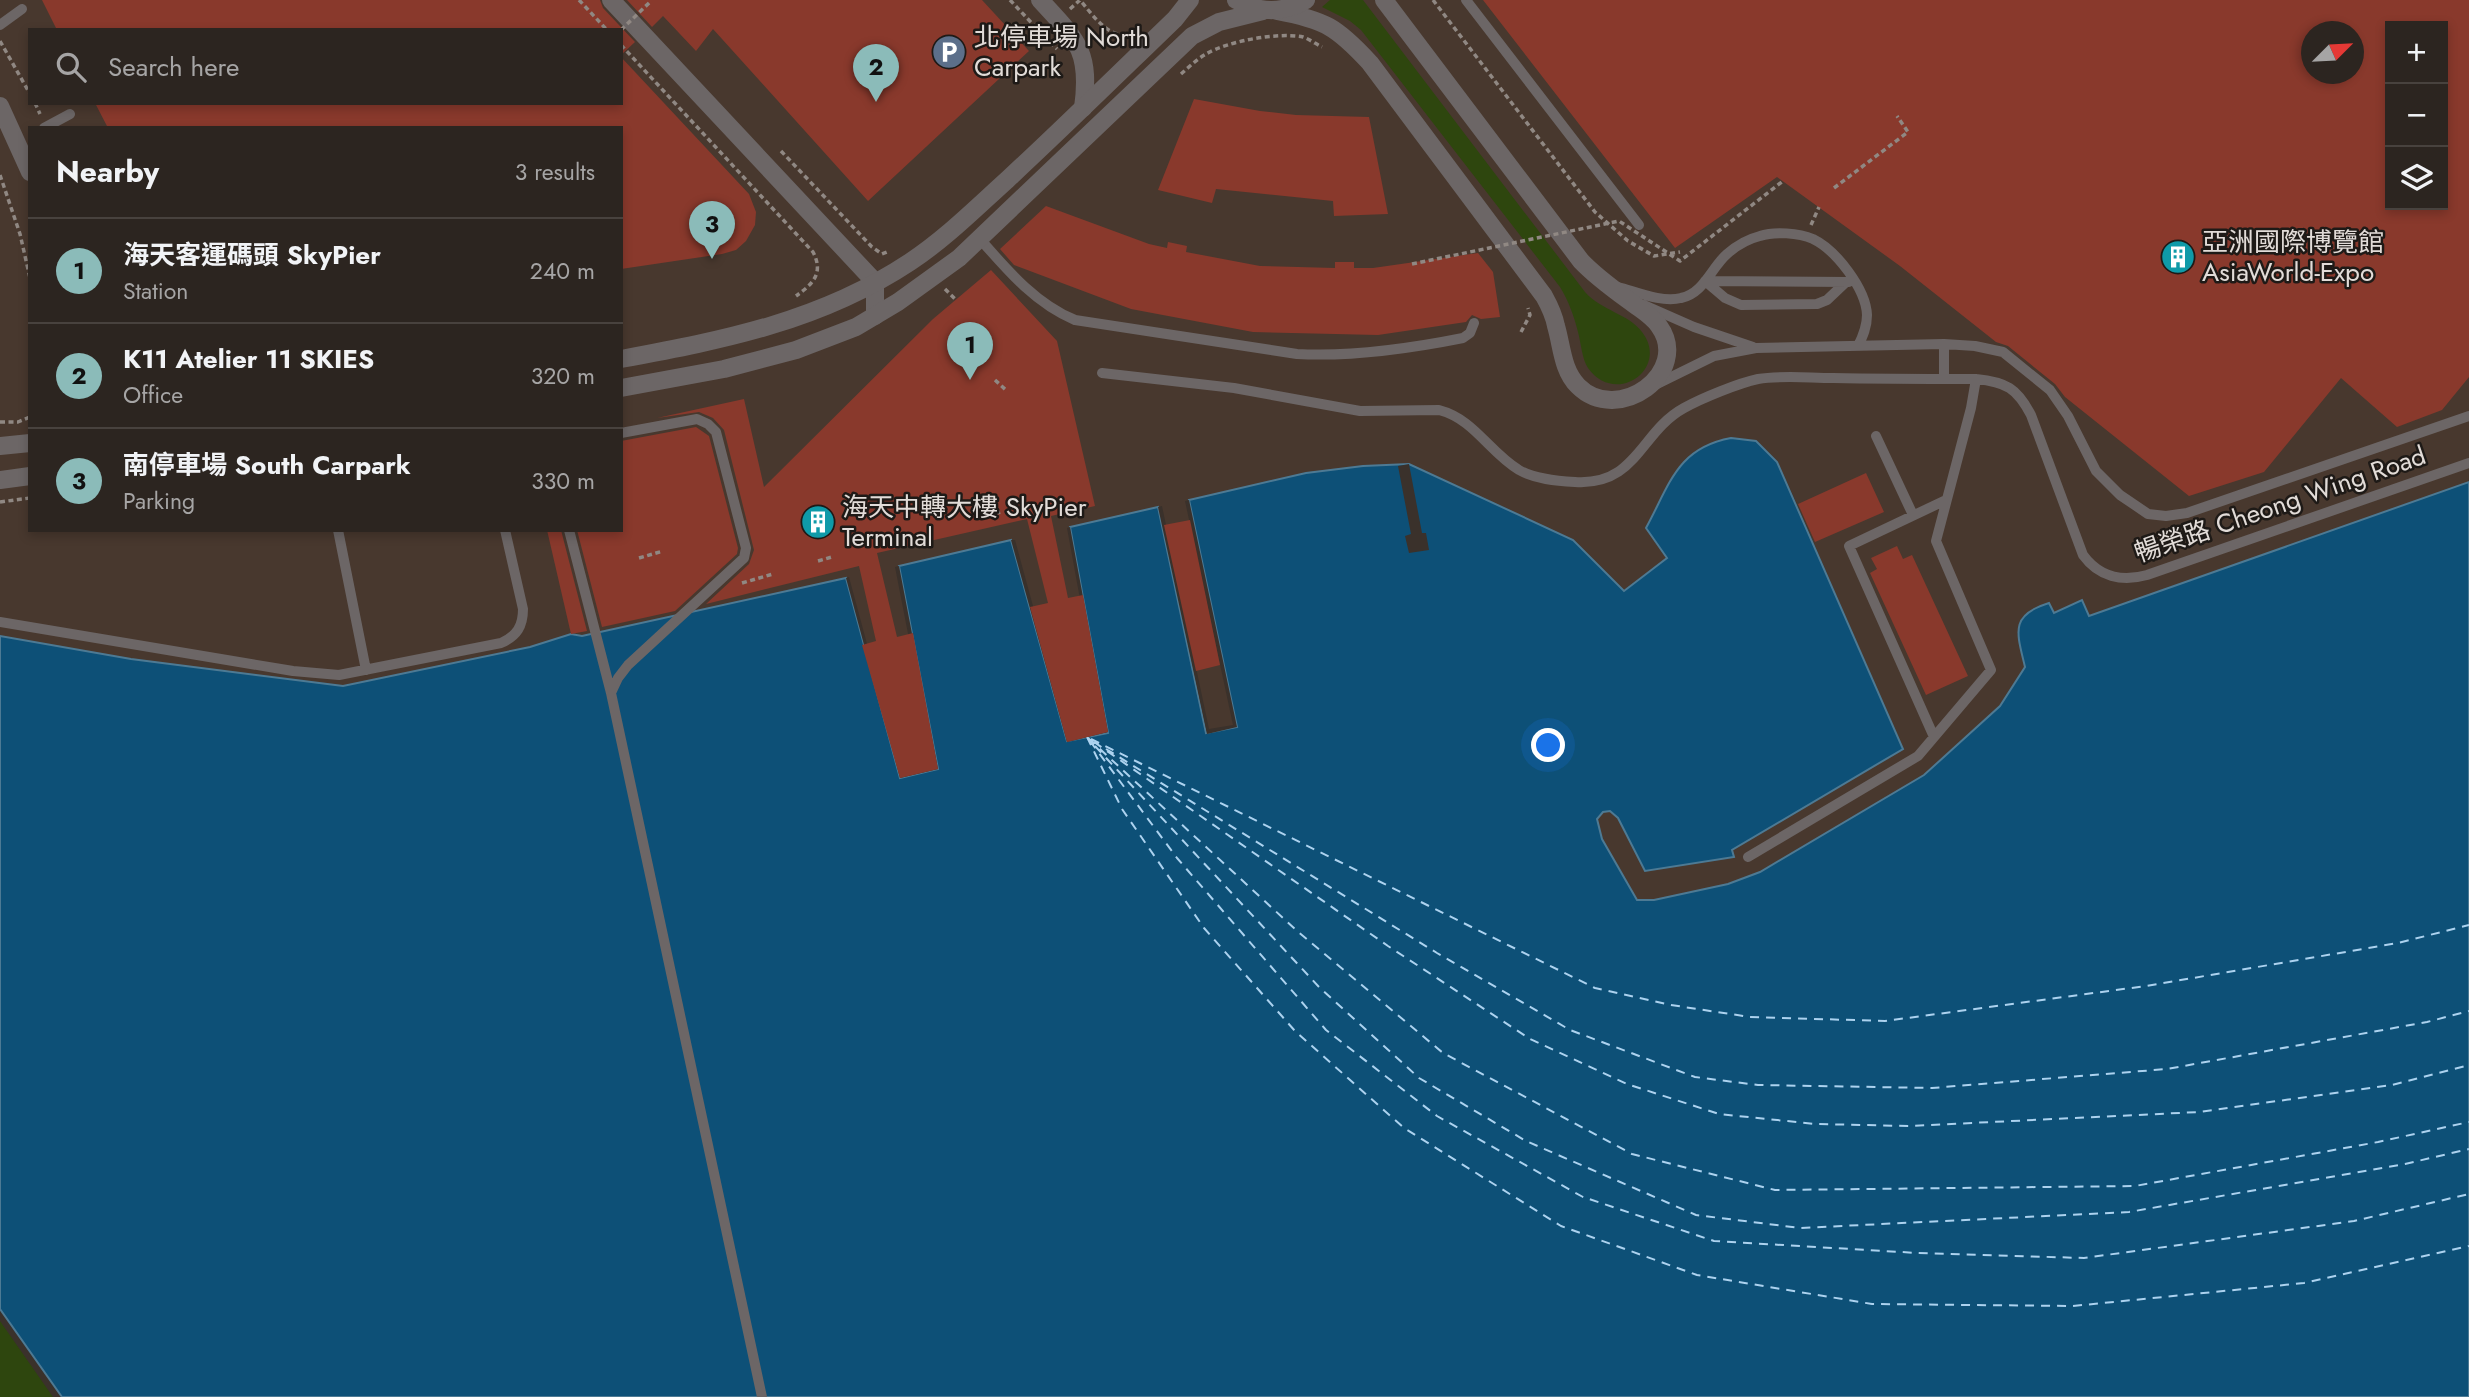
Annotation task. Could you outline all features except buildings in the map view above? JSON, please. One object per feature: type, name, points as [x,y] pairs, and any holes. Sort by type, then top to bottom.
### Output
[{"type":"street","points":[[611,0],[875,282],[875,316]]},
{"type":"street","points":[[1040,0],[1077,43],[1083,54],[1087,77],[1083,108]]},
{"type":"street","points":[[623,359],[724,340],[766,328],[819,308],[909,263],[945,236],[1083,108],[1175,19],[1190,0]]},
{"type":"street","points":[[1236,0],[1248,7],[1311,17],[1328,25],[1351,42],[1370,63],[1544,296],[1556,322],[1568,371],[1579,387],[1601,399],[1614,400],[1626,399],[1646,390],[1660,373],[1664,363],[1664,334],[1653,320],[1581,261],[1384,0]]},
{"type":"street","points":[[623,388],[760,361],[830,338],[875,316],[945,269],[980,239],[1192,36],[1226,19],[1270,11],[1306,0]]},
{"type":"street","points":[[0,106],[25,144]]},
{"type":"street","points":[[0,446],[28,443]]},
{"type":"street","points":[[0,480],[28,476]]},
{"type":"lane","points":[[1466,0],[1639,225]]},
{"type":"lane","points":[[0,25],[22,9]]},
{"type":"lane","points":[[48,126],[70,114]]},
{"type":"lane","points":[[1613,289],[1663,299],[1681,298],[1694,292],[1727,254],[1743,243],[1762,234],[1793,234],[1814,240],[1833,256],[1864,298],[1866,330],[1858,346]]},
{"type":"lane","points":[[980,239],[1037,299],[1055,312],[1075,320],[1297,354],[1328,356],[1377,352],[1463,338],[1470,333],[1474,323]]},
{"type":"lane","points":[[1705,281],[1725,298],[1741,305],[1817,304],[1851,282]]},
{"type":"lane","points":[[1705,281],[1851,282]]},
{"type":"lane","points":[[1613,289],[1694,327],[1756,348]]},
{"type":"lane","points":[[1646,390],[1714,356],[1756,348],[1944,344],[1975,346],[2003,352],[2050,390],[2068,416],[2096,471],[2120,495],[2148,514],[2166,516],[2187,513],[2469,416]]},
{"type":"lane","points":[[1944,344],[1944,379]]},
{"type":"lane","name":"暢榮路 Cheong Wing Road","points":[[1102,373],[1234,388],[1360,411],[1449,412],[1468,423],[1519,470],[1548,479],[1583,482],[1612,477],[1634,460],[1663,423],[1675,414],[1696,402],[1758,379],[1944,379],[1998,382],[2006,385],[2026,405],[2083,555],[2094,568],[2122,579],[2147,575],[2469,463]]},
{"type":"lane","points":[[1748,857],[1918,756],[1991,670],[1936,541],[1976,380]]},
{"type":"lane","points":[[611,693],[628,665],[744,558],[746,548],[716,432],[708,424],[697,419],[623,433]]},
{"type":"lane","points":[[1876,436],[1913,515]]},
{"type":"lane","points":[[1934,737],[1849,546],[1946,500]]},
{"type":"lane","points":[[338,532],[366,670]]},
{"type":"lane","points":[[0,622],[316,674],[339,675],[501,643],[511,638],[519,630],[523,609],[505,532]]},
{"type":"lane","points":[[570,532],[611,693],[762,1397]]},
{"type":"path","points":[[579,0],[605,28]]},
{"type":"path","points":[[1010,0],[1064,56]]},
{"type":"path","points":[[1042,34],[1080,0],[1098,22],[1117,34],[1128,35],[1135,30]]},
{"type":"path","points":[[1433,0],[1595,212],[1628,241],[1654,256],[1680,252]]},
{"type":"path","points":[[623,28],[650,2]]},
{"type":"path","points":[[0,41],[28,90]]},
{"type":"path","points":[[623,47],[813,252],[818,266],[813,283],[797,296],[785,301]]},
{"type":"path","points":[[1834,188],[1908,132],[1897,116]]},
{"type":"path","points":[[0,175],[20,234],[28,269]]},
{"type":"path","points":[[1412,264],[1619,221],[1680,261],[1783,181]]},
{"type":"path","points":[[856,231],[882,254],[891,251]]},
{"type":"path","points":[[945,289],[956,299]]},
{"type":"path","points":[[965,324],[981,341]]},
{"type":"path","points":[[995,380],[1006,391]]},
{"type":"path","points":[[0,422],[18,422],[28,418]]},
{"type":"path","points":[[0,502],[28,499]]},
{"type":"path","points":[[987,515],[1001,512]]},
{"type":"path","points":[[639,558],[663,551]]},
{"type":"path","points":[[818,561],[832,557]]},
{"type":"path","points":[[742,583],[773,574]]},
{"type":"shaded area","points":[[0,0],[2469,0],[2469,482],[2088,617],[2017,633],[2025,667],[2000,706],[1924,775],[1760,872],[1728,884],[1654,900],[1636,900],[1602,839],[1597,819],[1603,812],[1610,811],[1618,818],[1645,871],[1733,857],[1732,850],[1903,749],[1777,462],[1667,558],[1624,591],[1573,540],[1409,464],[1306,473],[1189,500],[1237,727],[1207,734],[1108,732],[913,633],[900,778],[846,578],[581,636],[571,634],[568,639],[343,686],[131,659],[0,636]]},
{"type":"green space","points":[[1330,0],[1363,0],[1585,292],[1599,304],[1630,321],[1642,332],[1649,345],[1649,358],[1645,369],[1636,378],[1625,383],[1612,384],[1600,379],[1588,368],[1573,315],[1560,287],[1361,30],[1350,21],[1322,7]]},
{"type":"green space","points":[[0,1321],[53,1397],[0,1397]]},
{"type":"water","points":[[1731,438],[1756,441],[1777,462],[1903,749],[1732,850],[1734,857],[1645,871],[1618,818],[1610,811],[1603,812],[1597,819],[1602,839],[1637,900],[1654,900],[1728,884],[1760,872],[1924,775],[2000,706],[2025,667],[2019,627],[2027,613],[2036,608],[2049,603],[2054,613],[2082,600],[2089,616],[2469,482],[2469,1397],[62,1397],[0,1309],[0,636],[131,659],[343,686],[530,647],[571,634],[582,636],[846,578],[900,778],[938,769],[899,566],[1011,540],[1067,741],[1108,733],[1070,527],[1158,507],[1206,733],[1237,727],[1189,500],[1306,473],[1409,464],[1573,540],[1624,591],[1667,558],[1646,528],[1677,470],[1698,450]]},
{"type":"pier","points":[[1409,464],[1422,533],[1426,533],[1429,550],[1409,553],[1405,536],[1411,534],[1398,466]]},
{"type":"pier","points":[[1189,500],[1237,727],[1207,734],[1158,507],[1162,506],[1209,729],[1233,725],[1185,501]]},
{"type":"pier","points":[[1070,527],[1108,732],[1067,742],[1011,540],[1015,540],[1069,738],[1104,730],[1067,528]]},
{"type":"pier","points":[[899,566],[938,769],[900,778],[846,578],[849,577],[902,774],[934,767],[895,567]]},
{"type":"ferry route","points":[[1087,737],[1122,809],[1204,928],[1295,1031],[1404,1128],[1561,1226],[1697,1275],[1872,1304],[2073,1306],[2304,1283],[2469,1246]]},
{"type":"ferry route","points":[[1088,738],[1296,930],[1443,1053],[1632,1154],[1775,1190],[2135,1186],[2378,1142],[2469,1122]]},
{"type":"ferry route","points":[[1091,739],[1595,988],[1671,1005],[1750,1017],[1885,1021],[2146,986],[2398,943],[2469,925]]},
{"type":"ferry route","points":[[1090,741],[1177,858],[1326,1030],[1437,1116],[1583,1197],[1714,1241],[1918,1253],[2084,1258],[2354,1221],[2469,1194]]},
{"type":"ferry route","points":[[1094,742],[1388,946],[1530,1039],[1627,1084],[1719,1114],[1815,1124],[1909,1126],[2199,1112],[2392,1085],[2469,1065]]},
{"type":"ferry route","points":[[1095,746],[1319,987],[1419,1078],[1526,1141],[1696,1215],[1800,1228],[2129,1212],[2405,1164],[2469,1149]]},
{"type":"ferry route","points":[[1106,749],[1437,953],[1570,1030],[1695,1077],[1758,1085],[1932,1088],[2167,1069],[2427,1022],[2469,1011]]},
{"type":"place","name":"北停車場 North Carpark","points":[[949,52]]},
{"type":"place","name":"K11 Atelier 11 SKIES","points":[[876,102]]},
{"type":"place","name":"亞洲國際博覽館 AsiaWorld-Expo","points":[[2178,257]]},
{"type":"place","name":"南停車場 South Carpark","points":[[712,259]]},
{"type":"place","name":"海天客運碼頭 SkyPier","points":[[970,380]]},
{"type":"place","name":"海天中轉大樓 SkyPier Terminal","points":[[818,522]]}]
